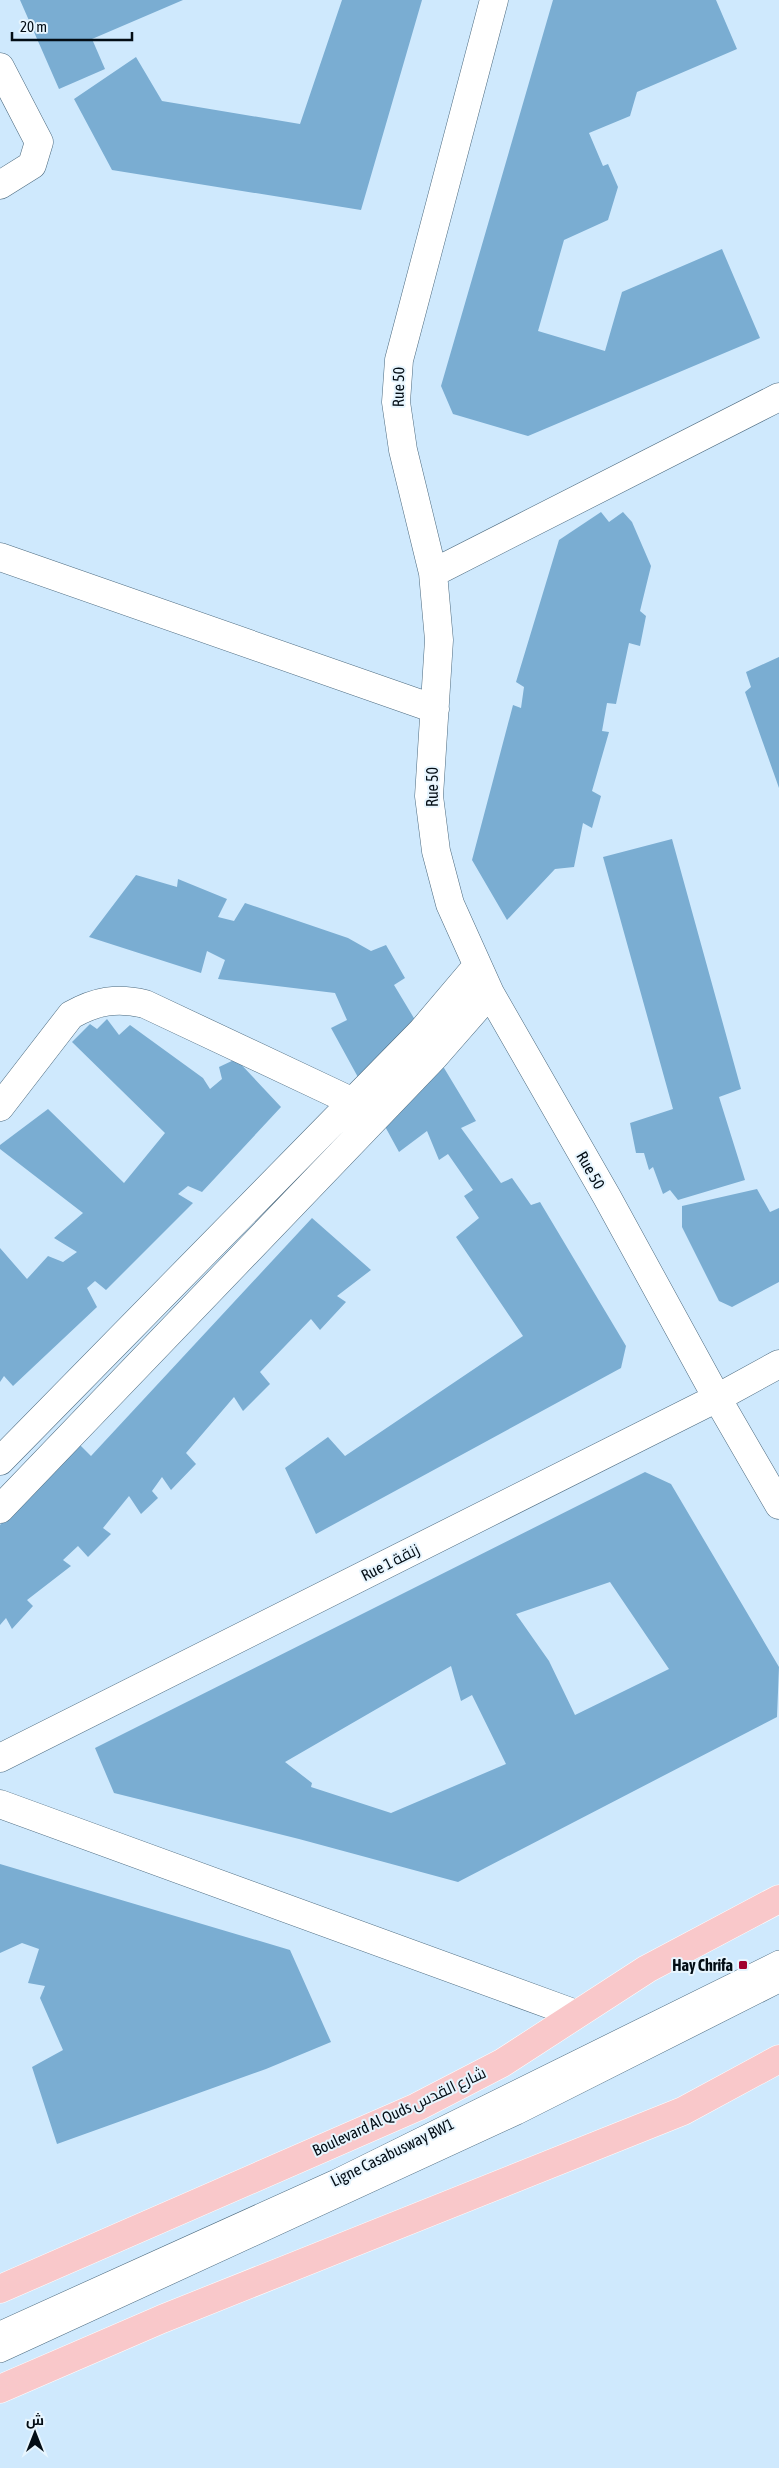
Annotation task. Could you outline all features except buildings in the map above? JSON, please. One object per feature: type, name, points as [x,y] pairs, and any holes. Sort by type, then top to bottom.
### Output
[{"type":"main road","name":"Boulevard Al Quds شارع القدس","points":[[0,2289],[416,2106],[502,2063],[648,1969],[779,1899]]},
{"type":"main road","points":[[0,2389],[162,2319],[683,2111],[779,2059]]},
{"type":"street","name":"Rue 50","points":[[494,0],[399,360],[396,402],[402,450],[433,573],[439,640],[429,796],[436,851],[450,904],[490,993],[607,1197],[717,1398],[779,1505]]},
{"type":"street","points":[[0,67],[39,142],[32,164],[0,185]]},
{"type":"street","points":[[433,573],[779,397]]},
{"type":"street","points":[[0,557],[436,709]]},
{"type":"street","points":[[0,1461],[351,1100],[422,1031],[477,966]]},
{"type":"street","points":[[0,1509],[434,1057],[490,993]]},
{"type":"street","points":[[0,1107],[71,1015],[84,1007],[114,999],[145,1004],[351,1100]]},
{"type":"street","name":"Rue 1 زنقة","points":[[0,1758],[717,1398],[779,1364]]},
{"type":"street","points":[[0,1804],[576,2014]]},
{"type":"lane","name":"Ligne Casabusway BW1","points":[[0,2332],[336,2180],[779,1961]]},
{"type":"lane","name":"Ligne Casabusway BW1","points":[[0,2352],[517,2114],[779,1982]]},
{"type":"place","name":"Hay Chrifa","points":[[743,1965]]}]
